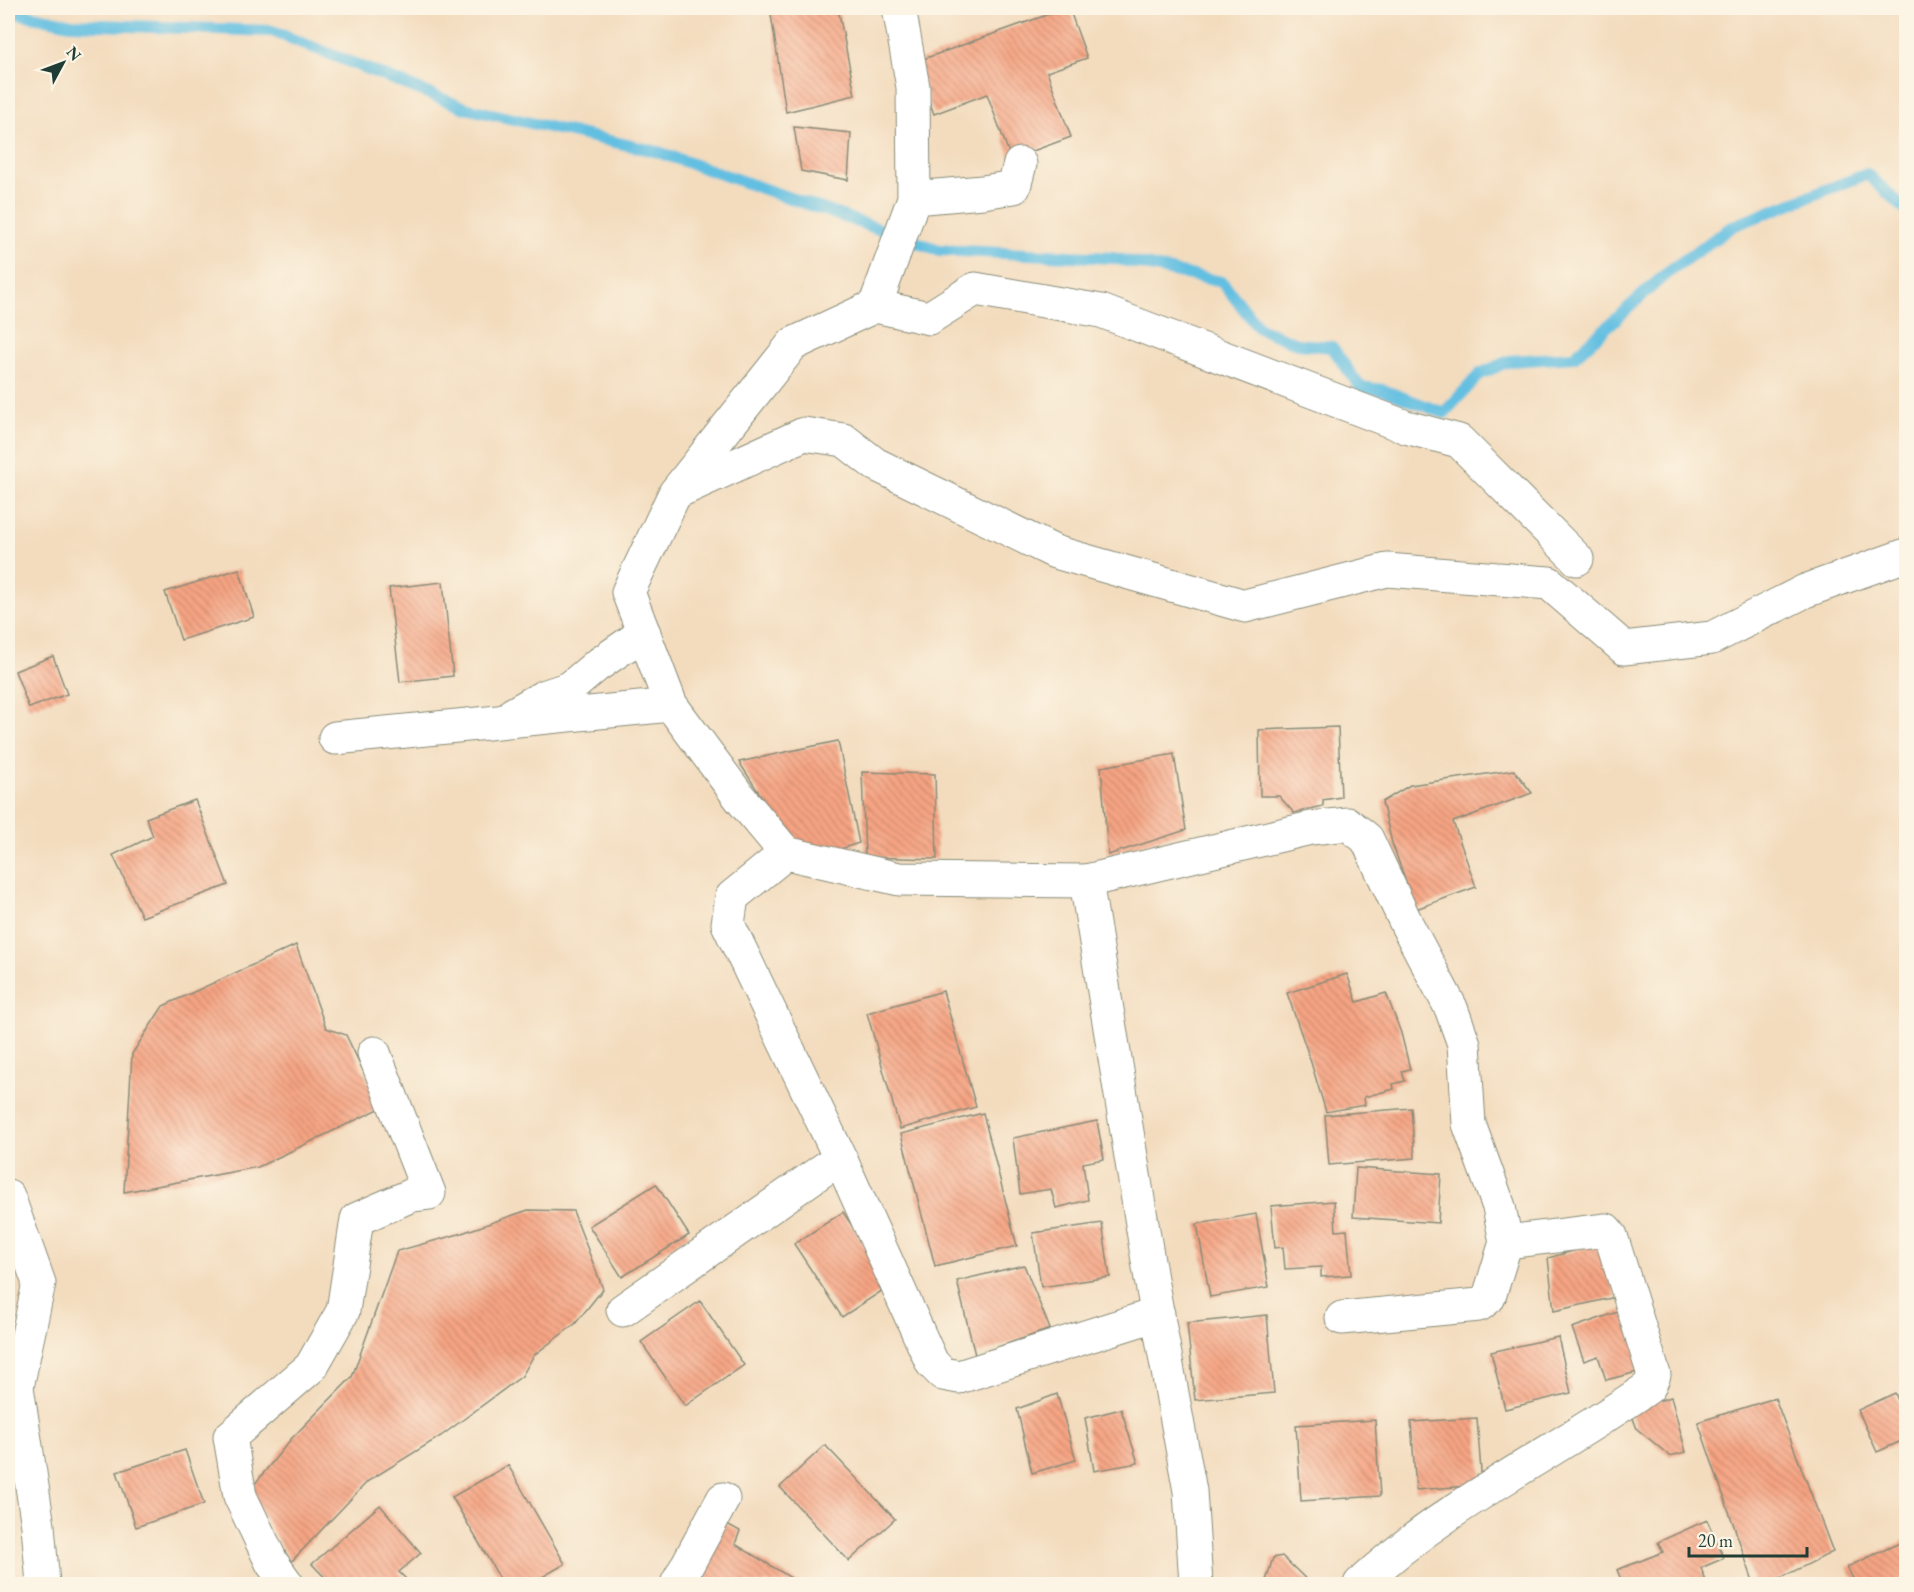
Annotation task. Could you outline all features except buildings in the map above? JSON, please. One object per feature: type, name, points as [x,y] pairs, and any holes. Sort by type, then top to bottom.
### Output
[{"type":"street","points":[[875,306],[912,204],[913,87],[899,8]]},
{"type":"street","points":[[912,204],[1014,187],[1020,164]]},
{"type":"street","points":[[1342,1318],[1479,1305],[1489,1297],[1506,1242],[1499,1207],[1469,1124],[1464,1044],[1451,1008],[1407,925],[1367,839],[1348,824],[1311,828],[1086,881],[898,879],[786,853],[740,798],[671,705],[628,592],[675,493],[793,344],[875,306],[929,318],[975,289],[1101,311],[1384,419],[1458,441],[1577,560]]},
{"type":"street","points":[[675,493],[804,434],[834,438],[844,440],[875,464],[1055,552],[1245,606],[1387,570],[1549,583],[1624,648],[1712,638],[1805,591],[1906,555]]},
{"type":"street","points":[[498,722],[543,697],[570,688],[596,666],[644,633]]},
{"type":"street","points":[[335,738],[671,705]]},
{"type":"street","points":[[786,853],[732,897],[728,924],[840,1158],[932,1363],[943,1374],[959,1377],[1158,1314]]},
{"type":"street","points":[[1086,881],[1190,1491],[1196,1584]]},
{"type":"street","points":[[287,1584],[272,1563],[240,1496],[230,1437],[311,1367],[343,1311],[357,1219],[412,1195],[429,1193],[374,1053]]},
{"type":"street","points":[[623,1310],[840,1158]]},
{"type":"street","points":[[8,1196],[39,1283],[17,1387],[38,1526],[43,1584]]},
{"type":"street","points":[[1360,1584],[1457,1508],[1649,1387],[1654,1375],[1611,1236],[1606,1230],[1506,1242]]},
{"type":"street","points":[[677,1584],[723,1499]]},
{"type":"waterway","points":[[8,11],[71,24],[272,31],[465,108],[658,152],[939,250],[1113,258],[1222,282],[1259,328],[1297,344],[1332,347],[1360,387],[1383,390],[1444,413],[1480,374],[1509,361],[1574,357],[1669,271],[1733,226],[1867,174],[1906,210]]}]
